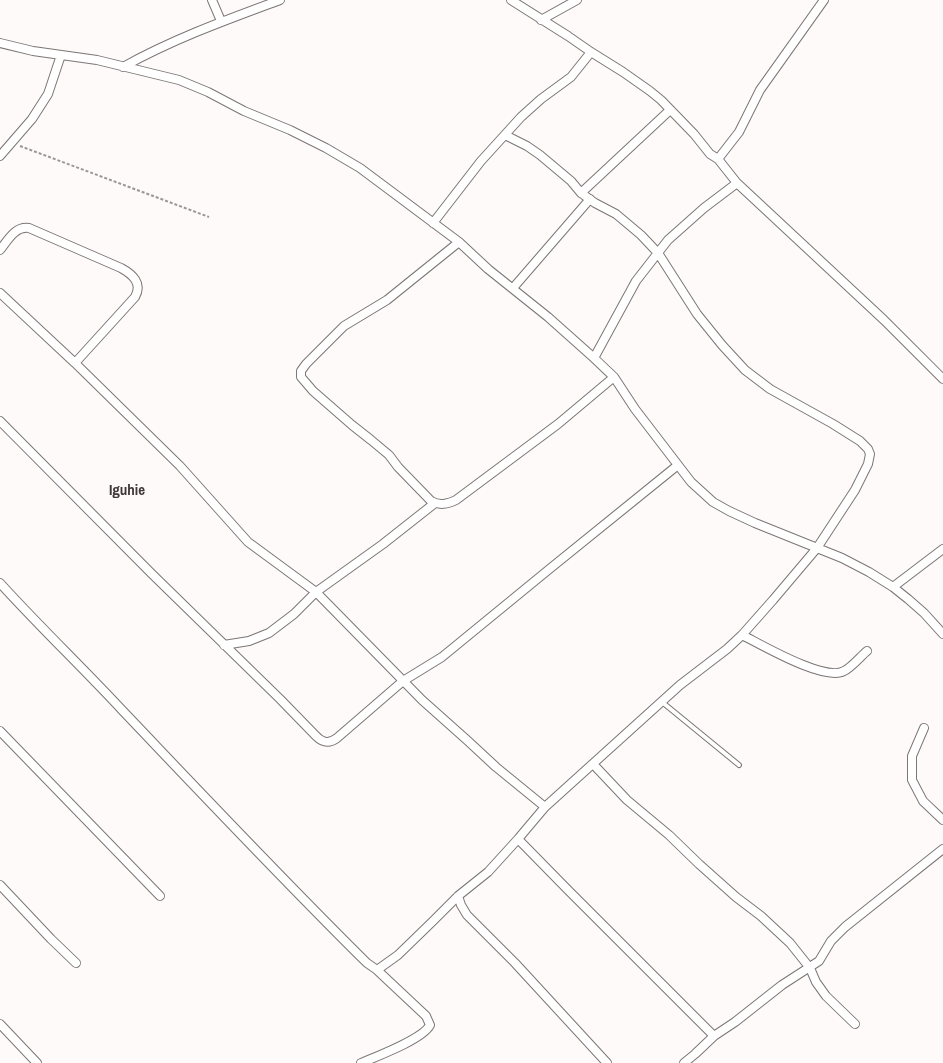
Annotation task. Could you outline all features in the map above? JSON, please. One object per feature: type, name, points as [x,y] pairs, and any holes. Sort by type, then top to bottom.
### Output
[{"type":"street","points":[[212,0],[221,21]]},
{"type":"street","points":[[123,67],[171,43],[221,21],[280,0]]},
{"type":"street","points":[[511,0],[523,6],[541,20],[623,72],[661,100],[694,134],[710,154],[718,159],[737,183],[884,320],[943,379]]},
{"type":"street","points":[[541,20],[577,0]]},
{"type":"street","points":[[718,159],[739,132],[764,86],[824,0]]},
{"type":"street","points":[[0,43],[61,56],[97,60],[179,80],[208,92],[244,111],[290,130],[326,148],[360,168],[459,242],[594,358],[614,378],[635,409],[691,482],[702,493],[718,505],[755,523],[817,548],[862,569],[893,587],[924,613],[943,634]]},
{"type":"street","points":[[433,223],[481,161],[505,135],[532,107],[571,77],[591,52]]},
{"type":"street","points":[[0,156],[32,119],[48,94],[61,56]]},
{"type":"street","points":[[582,193],[670,110]]},
{"type":"street","points":[[377,970],[398,955],[458,896],[488,872],[518,840],[545,807],[686,681],[742,636],[817,548],[855,490],[868,464],[870,454],[868,449],[860,441],[833,424],[770,389],[745,370],[697,314],[658,253],[641,235],[616,214],[582,193],[540,155],[527,146],[505,135]]},
{"type":"street","points":[[594,358],[636,280],[668,240],[686,223],[737,183]]},
{"type":"street","points":[[513,288],[590,199]]},
{"type":"street","points":[[0,250],[14,232],[22,228],[29,228],[121,268],[127,271],[136,280],[138,289],[135,297],[75,363]]},
{"type":"street","points":[[459,242],[387,300],[344,326],[306,364],[301,371],[303,379],[313,391],[389,455],[412,482],[435,503],[444,505],[462,495],[558,424],[614,378]]},
{"type":"street","points":[[0,293],[75,363],[180,466],[248,542],[316,592],[403,681],[496,768],[545,807]]},
{"type":"street","points":[[0,421],[224,646],[280,699],[316,736],[324,742],[331,742],[337,738],[403,681],[442,657],[678,465]]},
{"type":"street","points":[[224,646],[249,641],[269,633],[294,614],[316,592],[383,544],[435,503]]},
{"type":"street","points":[[893,587],[943,549]]},
{"type":"street","points":[[0,583],[304,901],[367,963],[377,970],[426,1016],[430,1025],[428,1030],[418,1037],[361,1063]]},
{"type":"street","points":[[742,636],[798,664],[826,673],[844,672],[867,651]]},
{"type":"street","points":[[924,728],[912,756],[912,780],[923,801],[943,820]]},
{"type":"street","points":[[0,731],[160,896]]},
{"type":"street","points":[[593,764],[627,800],[669,835],[728,890],[761,916],[790,943],[810,968],[816,982],[826,996],[855,1024]]},
{"type":"street","points":[[518,840],[714,1036]]},
{"type":"street","points":[[684,1063],[696,1054],[714,1036],[735,1022],[782,985],[819,961],[831,941],[844,928],[943,849]]},
{"type":"street","points":[[0,885],[76,963]]},
{"type":"street","points":[[458,896],[467,915],[515,963],[607,1063]]},
{"type":"street","points":[[1,1027],[37,1063]]},
{"type":"lane","points":[[662,702],[739,765]]},
{"type":"path","points":[[11,143],[209,217]]},
{"type":"district","name":"Iguhie","points":[[127,491]]}]
